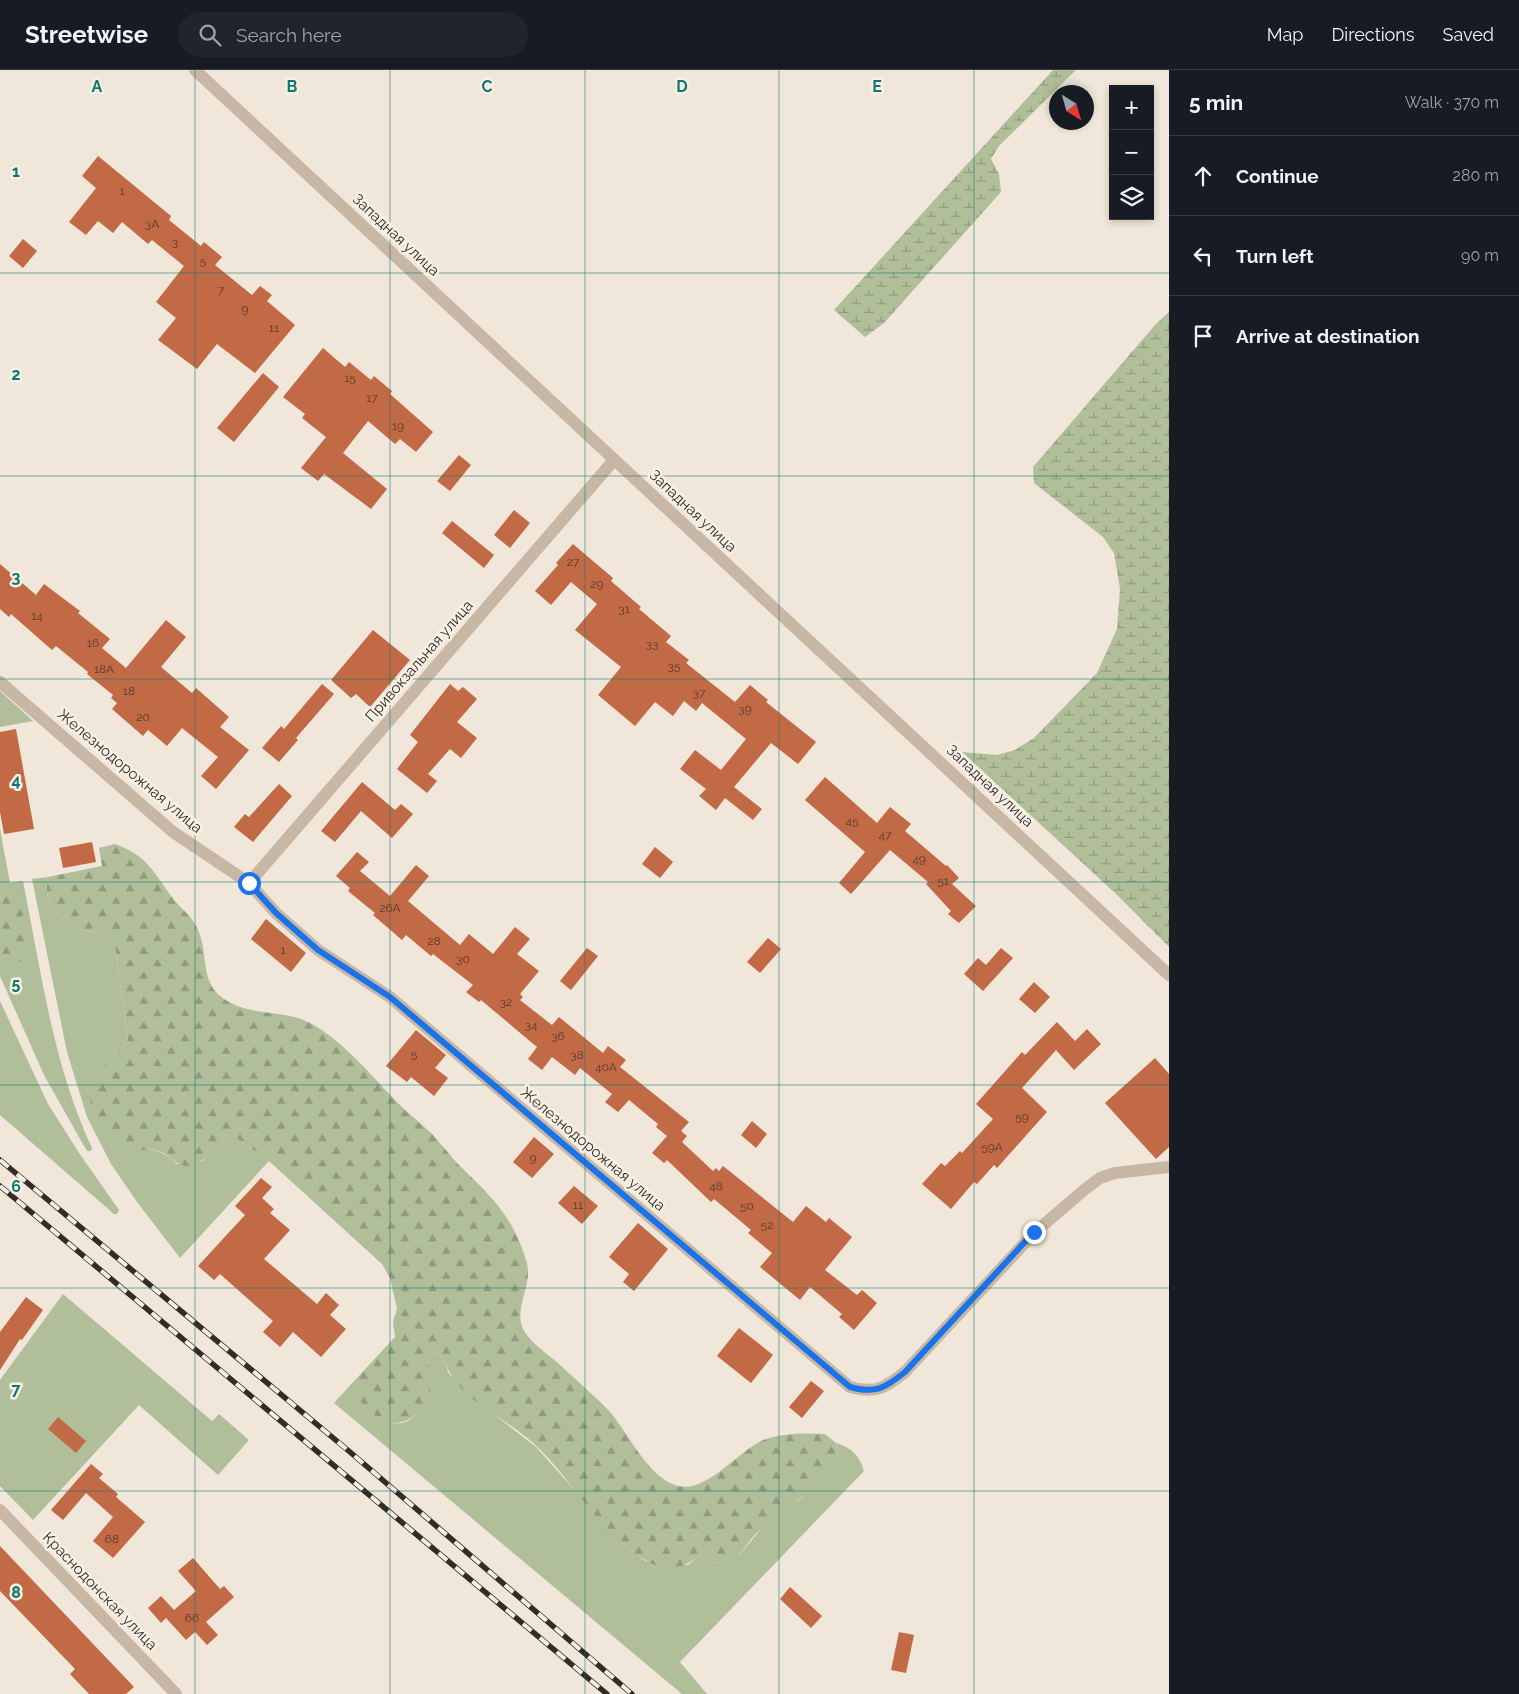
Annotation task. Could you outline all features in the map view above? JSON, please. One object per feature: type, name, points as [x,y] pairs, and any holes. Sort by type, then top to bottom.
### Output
[{"type":"street","name":"Западная улица","points":[[195,70],[1169,975]]},
{"type":"street","name":"Привокзальная улица","points":[[249,883],[614,460]]},
{"type":"street","name":"Железнодорожная улица","points":[[0,682],[173,832],[249,883],[276,913],[318,950],[390,997],[850,1387],[869,1391],[882,1388],[905,1372],[1034,1232],[1100,1178],[1115,1173],[1169,1167]]},
{"type":"street","name":"Краснодонская улица","points":[[0,1510],[176,1694]]},
{"type":"green space","points":[[1053,70],[1076,70],[1061,85],[1049,85],[1049,97],[999,146],[991,159],[999,174],[1001,192],[884,323],[865,337],[834,310]]},
{"type":"green space","points":[[1169,312],[1169,947],[1115,893],[962,752],[997,755],[1015,750],[1034,738],[1097,673],[1117,629],[1120,589],[1114,553],[1103,537],[1034,483],[1033,467],[1155,325]]},
{"type":"green space","points":[[0,691],[33,721],[0,727]]},
{"type":"green space","points":[[0,829],[10,883],[23,881],[42,983],[58,1051],[67,1084],[92,1148],[91,1151],[87,1151],[44,1075],[0,976]]},
{"type":"green space","points":[[115,844],[135,853],[142,859],[195,923],[202,943],[207,975],[219,995],[240,1007],[299,1018],[323,1031],[348,1051],[405,1110],[433,1135],[495,1202],[510,1222],[527,1264],[527,1280],[520,1313],[524,1331],[533,1342],[610,1412],[648,1465],[657,1474],[678,1486],[689,1487],[711,1478],[752,1446],[768,1438],[793,1434],[825,1434],[836,1443],[838,1458],[826,1474],[804,1495],[760,1530],[738,1556],[730,1562],[719,1564],[697,1557],[685,1564],[672,1568],[652,1564],[627,1548],[597,1517],[542,1451],[467,1394],[449,1372],[443,1358],[434,1352],[428,1357],[432,1377],[430,1393],[418,1413],[410,1419],[390,1422],[369,1410],[357,1395],[356,1379],[395,1337],[393,1321],[397,1309],[390,1278],[382,1264],[269,1161],[234,1136],[224,1136],[203,1159],[198,1163],[188,1166],[176,1162],[158,1151],[128,1151],[122,1149],[108,1134],[95,1113],[88,1094],[90,1081],[119,1053],[128,1038],[115,947],[109,936],[78,929],[58,915],[49,901],[47,885],[48,877],[102,866],[99,848]]},
{"type":"green space","points":[[48,877],[47,893],[49,901],[58,915],[78,929],[109,936],[115,947],[128,1038],[120,1052],[95,1075],[88,1087],[91,1103],[103,1120],[128,1151],[155,1150],[166,1155],[177,1164],[202,1161],[213,1145],[224,1136],[234,1136],[269,1161],[180,1258],[137,1202],[111,1164],[87,1117],[67,1052],[32,879]]},
{"type":"green space","points":[[12,886],[18,891],[23,902],[22,933],[28,950],[20,961],[7,966],[0,961],[0,887]]},
{"type":"green space","points":[[0,1001],[48,1104],[79,1153],[119,1210],[117,1214],[114,1214],[0,1115]]},
{"type":"green space","points":[[63,1294],[212,1421],[219,1414],[249,1440],[218,1475],[139,1405],[33,1520],[0,1486],[0,1380]]},
{"type":"green space","points":[[434,1352],[443,1358],[449,1374],[487,1409],[536,1447],[624,1545],[645,1561],[688,1565],[697,1557],[706,1558],[714,1563],[727,1564],[741,1553],[766,1523],[800,1499],[838,1458],[836,1443],[854,1453],[864,1471],[680,1662],[707,1694],[682,1694],[334,1403],[356,1379],[357,1395],[377,1414],[389,1422],[398,1424],[406,1422],[419,1411],[428,1395],[432,1374],[428,1357]]},
{"type":"building","points":[[98,156],[171,216],[169,220],[201,246],[204,242],[222,257],[215,265],[252,295],[260,286],[272,295],[267,301],[295,325],[255,373],[217,344],[197,369],[158,340],[176,318],[156,302],[184,266],[152,240],[148,244],[122,222],[113,233],[98,221],[86,235],[69,222],[96,188],[82,176]]},
{"type":"building","points":[[23,239],[37,251],[23,268],[9,256]]},
{"type":"building","points":[[323,348],[345,367],[349,362],[371,380],[374,376],[392,391],[390,394],[433,432],[416,452],[400,439],[395,444],[368,421],[343,453],[387,489],[371,509],[324,474],[318,481],[301,468],[326,437],[302,418],[305,414],[283,397]]},
{"type":"building","points":[[263,373],[279,387],[234,442],[217,428]]},
{"type":"building","points":[[459,455],[471,465],[450,491],[437,481]]},
{"type":"building","points":[[514,510],[530,523],[510,548],[494,535]]},
{"type":"building","points":[[452,521],[494,555],[484,568],[442,533]]},
{"type":"building","points":[[573,544],[613,578],[611,581],[641,607],[639,609],[671,636],[666,642],[689,660],[686,663],[735,702],[750,685],[768,700],[766,702],[816,742],[798,764],[771,743],[734,787],[762,809],[753,820],[725,798],[716,810],[699,796],[706,789],[680,769],[695,750],[721,770],[746,739],[702,703],[696,711],[684,701],[673,716],[655,702],[635,726],[598,695],[621,667],[575,630],[597,604],[571,582],[551,605],[535,591],[558,565],[556,563]]},
{"type":"building","points":[[0,564],[36,595],[44,584],[80,611],[78,613],[110,639],[102,648],[126,668],[166,620],[186,637],[161,667],[192,693],[196,688],[229,717],[220,727],[249,750],[216,789],[201,776],[218,757],[182,728],[167,746],[148,730],[143,736],[112,709],[117,703],[111,698],[113,695],[87,674],[88,672],[56,646],[52,650],[11,614],[9,617],[0,609]]},
{"type":"building","points":[[373,630],[410,660],[370,707],[356,694],[351,698],[331,680]]},
{"type":"building","points":[[322,684],[334,694],[296,738],[298,740],[279,762],[262,748],[281,726],[284,729]]},
{"type":"building","points":[[450,684],[458,691],[463,687],[477,699],[457,722],[477,738],[461,758],[450,749],[428,774],[437,781],[427,793],[397,769],[418,742],[410,735]]},
{"type":"building","points":[[16,729],[34,829],[4,834],[0,812],[0,732]]},
{"type":"building","points":[[825,777],[877,823],[890,807],[911,824],[905,831],[947,865],[959,878],[952,884],[976,906],[959,923],[948,914],[951,911],[926,884],[928,882],[890,850],[851,894],[839,883],[865,852],[805,800]]},
{"type":"building","points":[[362,782],[395,810],[401,804],[413,814],[392,838],[361,811],[335,842],[321,831]]},
{"type":"building","points":[[279,784],[292,796],[253,842],[234,827],[245,814],[249,817]]},
{"type":"building","points":[[92,842],[96,862],[63,868],[59,848]]},
{"type":"building","points":[[655,847],[673,862],[660,878],[642,864]]},
{"type":"building","points":[[357,852],[369,862],[360,871],[390,896],[416,865],[429,876],[408,901],[460,945],[469,934],[493,954],[515,927],[530,939],[517,954],[539,971],[520,994],[523,997],[520,1000],[552,1025],[559,1017],[603,1053],[608,1046],[626,1060],[620,1067],[689,1122],[681,1131],[687,1136],[682,1142],[713,1171],[716,1168],[719,1171],[723,1166],[793,1222],[806,1206],[826,1222],[829,1218],[852,1237],[825,1270],[857,1295],[862,1290],[877,1303],[854,1330],[839,1317],[842,1314],[810,1287],[800,1300],[760,1267],[772,1253],[748,1233],[751,1230],[714,1199],[711,1202],[667,1160],[664,1163],[652,1153],[667,1136],[656,1127],[658,1124],[629,1100],[618,1112],[605,1102],[612,1094],[580,1068],[575,1075],[552,1057],[542,1070],[528,1059],[537,1047],[481,1000],[479,1002],[466,992],[473,985],[433,954],[431,956],[406,935],[402,940],[373,915],[375,913],[348,891],[350,888],[336,876]]},
{"type":"building","points":[[266,919],[306,953],[291,972],[251,939]]},
{"type":"building","points":[[768,938],[781,949],[760,973],[747,962]]},
{"type":"building","points":[[587,948],[598,956],[571,990],[560,981]]},
{"type":"building","points":[[1001,948],[1013,958],[983,991],[964,974],[978,958],[986,965]]},
{"type":"building","points":[[1034,982],[1050,997],[1035,1013],[1019,999]]},
{"type":"building","points":[[1057,1022],[1075,1041],[1087,1029],[1101,1044],[1074,1070],[1056,1050],[1022,1088],[1047,1112],[997,1168],[994,1165],[977,1184],[974,1182],[951,1209],[922,1184],[941,1163],[945,1166],[960,1151],[962,1153],[993,1119],[976,1104],[1022,1052],[1025,1055]]},
{"type":"building","points":[[416,1030],[446,1055],[435,1068],[448,1078],[434,1096],[411,1077],[407,1082],[386,1066]]},
{"type":"building","points":[[1155,1058],[1169,1074],[1169,1147],[1156,1159],[1105,1103]]},
{"type":"building","points":[[752,1121],[767,1134],[756,1148],[741,1135]]},
{"type":"building","points":[[534,1137],[554,1154],[532,1178],[513,1162]]},
{"type":"building","points":[[261,1178],[272,1187],[262,1198],[274,1209],[270,1213],[290,1230],[264,1259],[317,1304],[326,1293],[339,1305],[330,1315],[346,1329],[321,1357],[293,1332],[280,1347],[263,1332],[273,1321],[220,1274],[214,1280],[198,1266],[245,1215],[235,1206]]},
{"type":"building","points":[[574,1186],[598,1206],[582,1224],[558,1203]]},
{"type":"building","points":[[638,1223],[668,1249],[634,1291],[623,1282],[629,1274],[609,1257]]},
{"type":"building","points":[[26,1297],[43,1310],[22,1340],[20,1339],[0,1370],[0,1332]]},
{"type":"building","points":[[739,1328],[773,1355],[751,1383],[717,1356]]},
{"type":"building","points":[[811,1381],[824,1391],[802,1418],[789,1407]]},
{"type":"building","points":[[58,1417],[86,1441],[76,1453],[48,1429]]},
{"type":"building","points":[[91,1464],[103,1474],[99,1478],[118,1494],[116,1497],[145,1522],[113,1558],[93,1541],[113,1517],[86,1493],[63,1520],[51,1510]]},
{"type":"building","points":[[0,1546],[134,1687],[126,1694],[89,1694],[70,1674],[75,1669],[0,1591]]},
{"type":"building","points":[[193,1558],[220,1589],[224,1586],[234,1597],[206,1622],[218,1635],[207,1645],[195,1632],[186,1640],[166,1618],[161,1623],[148,1608],[161,1596],[174,1610],[196,1591],[178,1571]]},
{"type":"building","points":[[790,1587],[822,1616],[811,1628],[780,1599]]},
{"type":"building","points":[[899,1632],[914,1635],[906,1673],[891,1670]]},
{"type":"railway","points":[[0,1160],[350,1452],[632,1694]]},
{"type":"railway","points":[[0,1186],[607,1694]]},
{"type":"route","points":[[249,883],[276,913],[318,950],[332,961],[390,997],[844,1384],[850,1387],[869,1391],[892,1383],[905,1372],[1034,1232]]}]
